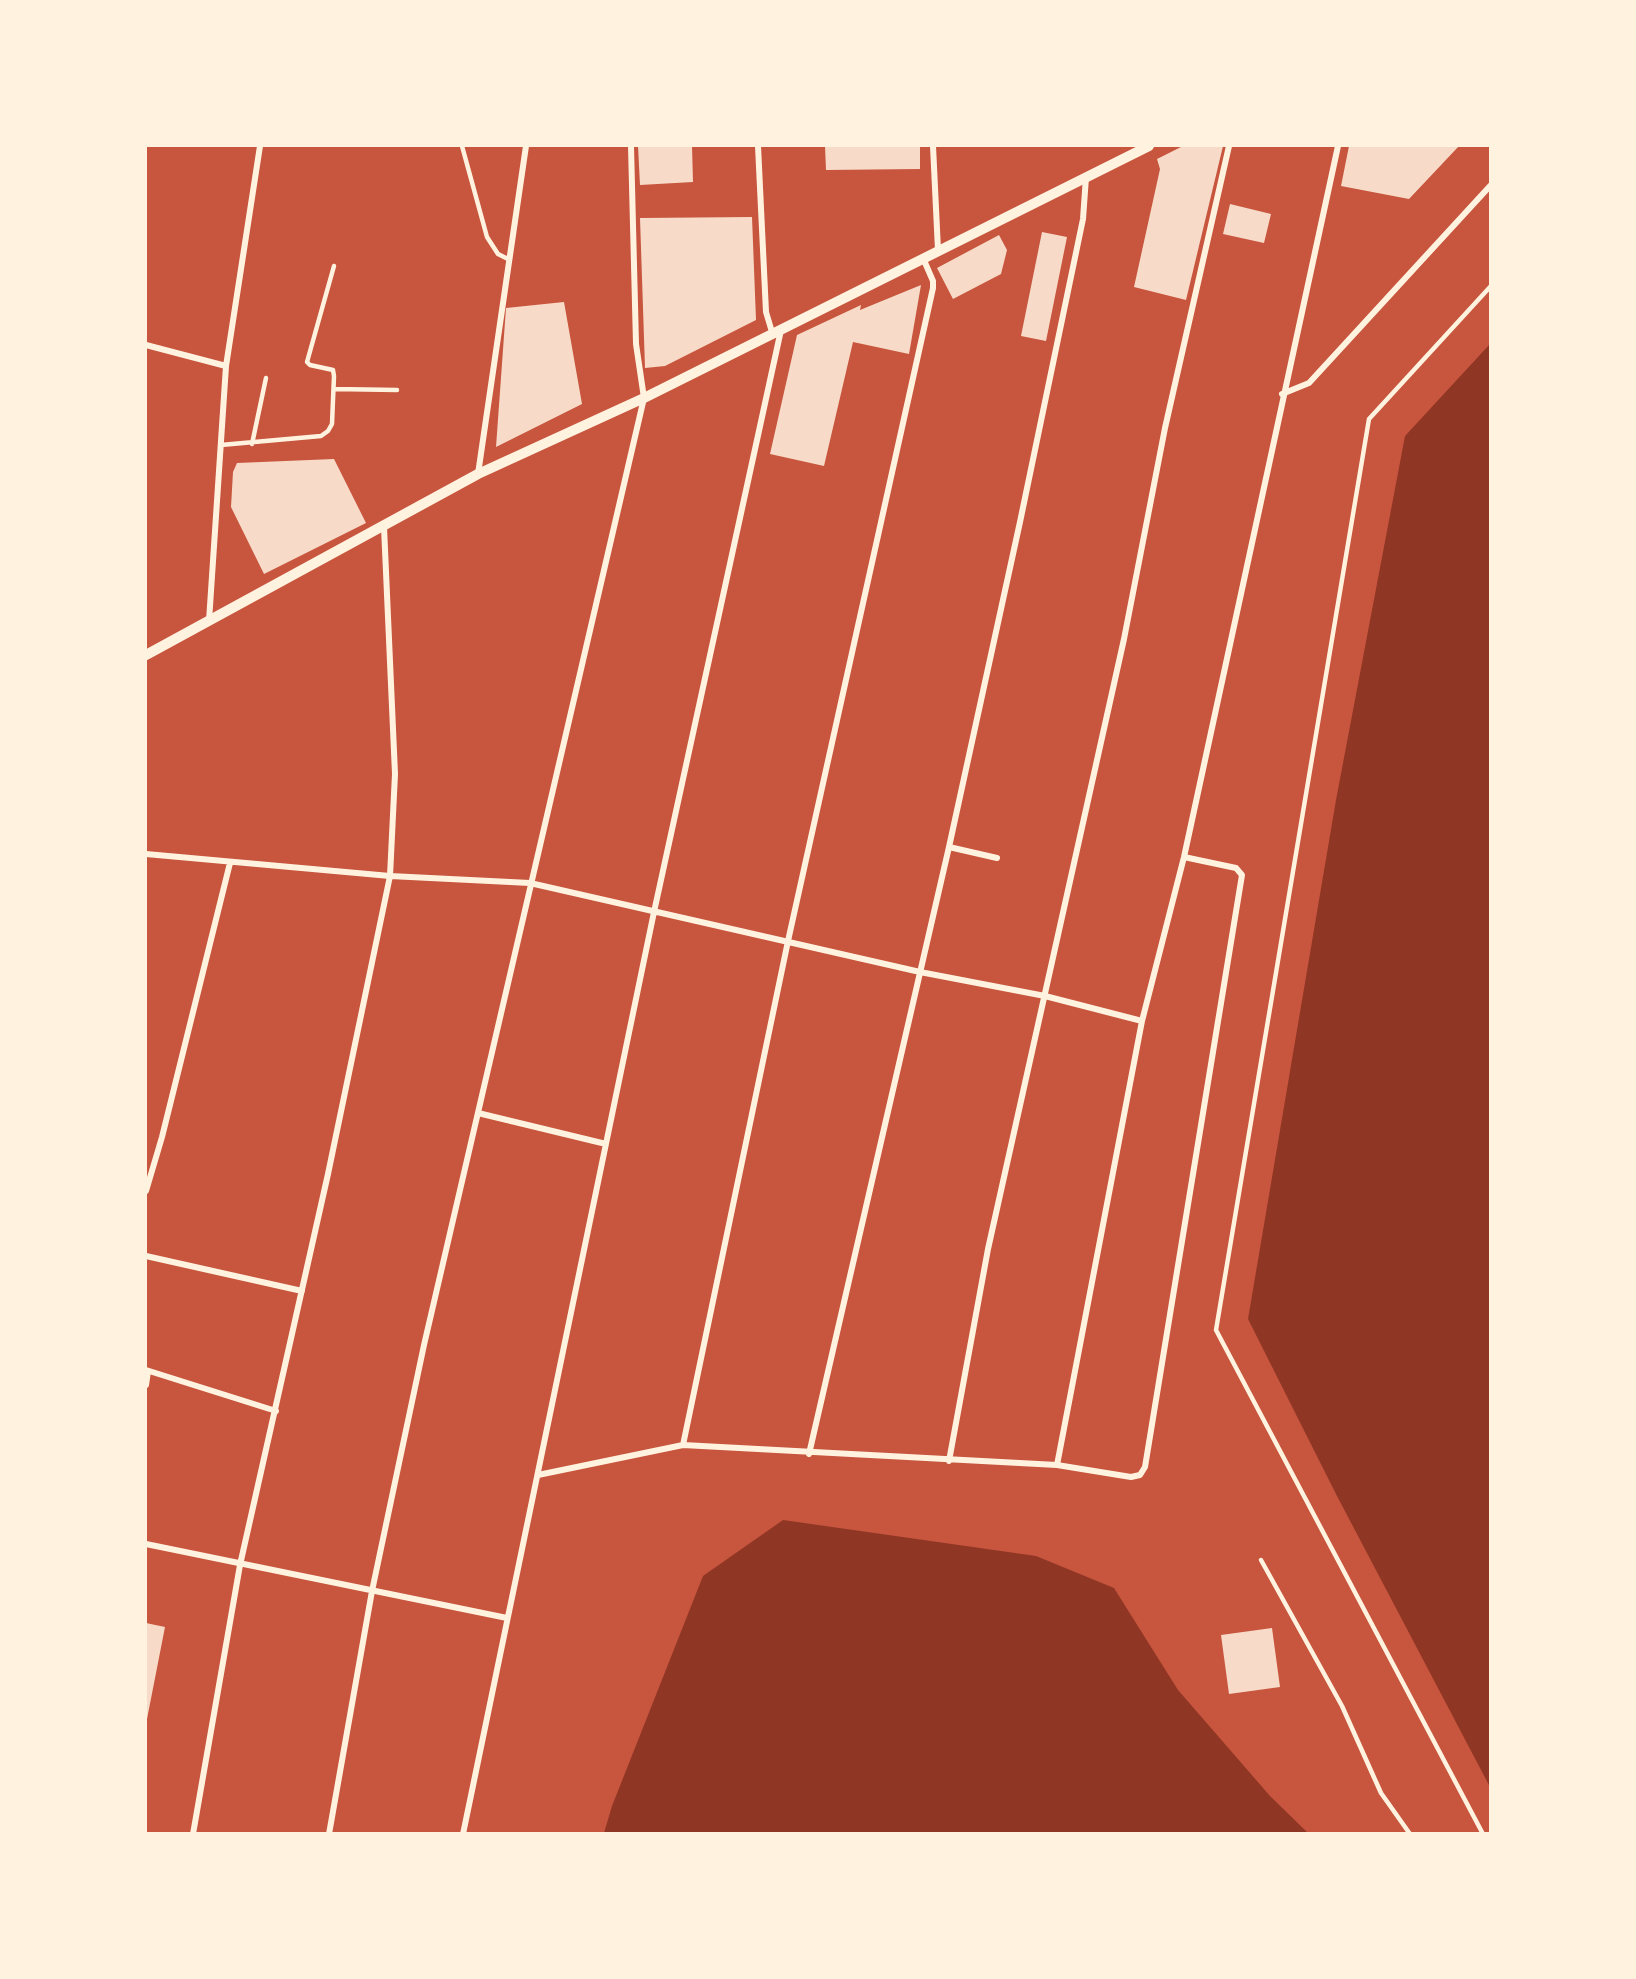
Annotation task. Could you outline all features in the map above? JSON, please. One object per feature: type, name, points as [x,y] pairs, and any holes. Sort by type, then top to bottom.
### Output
[{"type":"street","points":[[209,621],[226,366],[260,146]]},
{"type":"street","points":[[478,474],[526,146]]},
{"type":"street","points":[[329,1833],[372,1591],[424,1345],[644,398],[636,344],[631,146]]},
{"type":"street","points":[[463,1833],[777,329],[766,312],[758,146]]},
{"type":"street","points":[[933,146],[938,250]]},
{"type":"street","points":[[146,655],[478,474],[644,398],[777,329],[1149,146]]},
{"type":"street","points":[[949,1461],[988,1250],[1140,565],[1165,428],[1229,146]]},
{"type":"street","points":[[1057,1466],[1142,1022],[1184,857],[1282,394],[1338,146]]},
{"type":"street","points":[[809,1454],[949,847],[1083,219],[1086,176]]},
{"type":"street","points":[[1282,394],[1309,383],[1491,186]]},
{"type":"street","points":[[683,1445],[788,941],[933,288],[933,281],[923,258]]},
{"type":"street","points":[[146,345],[226,366]]},
{"type":"street","points":[[193,1833],[240,1565],[276,1411],[390,876],[395,774],[384,527]]},
{"type":"street","points":[[949,847],[997,858]]},
{"type":"street","points":[[146,854],[390,876],[530,883],[920,972],[1045,996],[1142,1022]]},
{"type":"street","points":[[538,1475],[683,1445],[809,1454],[1057,1466],[1131,1477],[1140,1475],[1145,1467],[1242,874],[1236,868],[1184,857]]},
{"type":"street","points":[[146,1191],[162,1137],[230,862]]},
{"type":"street","points":[[478,1113],[606,1144]]},
{"type":"street","points":[[146,1256],[302,1291]]},
{"type":"street","points":[[146,1385],[147,1371],[276,1411]]},
{"type":"street","points":[[146,1544],[507,1618]]},
{"type":"lane","points":[[462,146],[487,237],[498,254],[508,259]]},
{"type":"lane","points":[[221,445],[321,436],[332,424],[333,370],[310,366],[307,362],[334,266]]},
{"type":"lane","points":[[1483,1833],[1216,1330],[1369,419],[1491,287]]},
{"type":"lane","points":[[252,444],[266,378]]},
{"type":"lane","points":[[334,390],[397,390]]},
{"type":"lane","points":[[1261,1560],[1342,1706],[1381,1792],[1410,1833]]},
{"type":"shaded area","points":[[1490,344],[1490,1787],[1337,1496],[1248,1319],[1336,800],[1405,436]]},
{"type":"shaded area","points":[[783,1520],[1036,1556],[1114,1588],[1178,1690],[1270,1796],[1308,1833],[604,1833],[612,1806],[703,1576]]},
{"type":"building","points":[[638,146],[692,146],[693,182],[640,185]]},
{"type":"building","points":[[825,146],[920,146],[920,169],[826,170]]},
{"type":"building","points":[[1183,146],[1223,146],[1186,300],[1134,287],[1160,169],[1157,159]]},
{"type":"building","points":[[1349,146],[1459,146],[1409,199],[1341,186]]},
{"type":"building","points":[[1230,204],[1271,214],[1264,243],[1223,234]]},
{"type":"building","points":[[752,217],[756,320],[665,366],[645,368],[640,218]]},
{"type":"building","points":[[1042,232],[1067,237],[1046,341],[1021,336]]},
{"type":"building","points":[[999,235],[1007,250],[1001,274],[953,299],[937,268]]},
{"type":"building","points":[[921,285],[909,354],[853,342],[824,466],[770,454],[797,335],[861,305],[860,310]]},
{"type":"building","points":[[564,302],[582,404],[496,447],[506,308]]},
{"type":"building","points":[[334,459],[366,523],[264,574],[231,507],[233,472],[237,463]]},
{"type":"building","points":[[146,1623],[165,1627],[147,1719],[146,1719]]},
{"type":"building","points":[[1272,1628],[1280,1687],[1229,1694],[1221,1635]]}]
